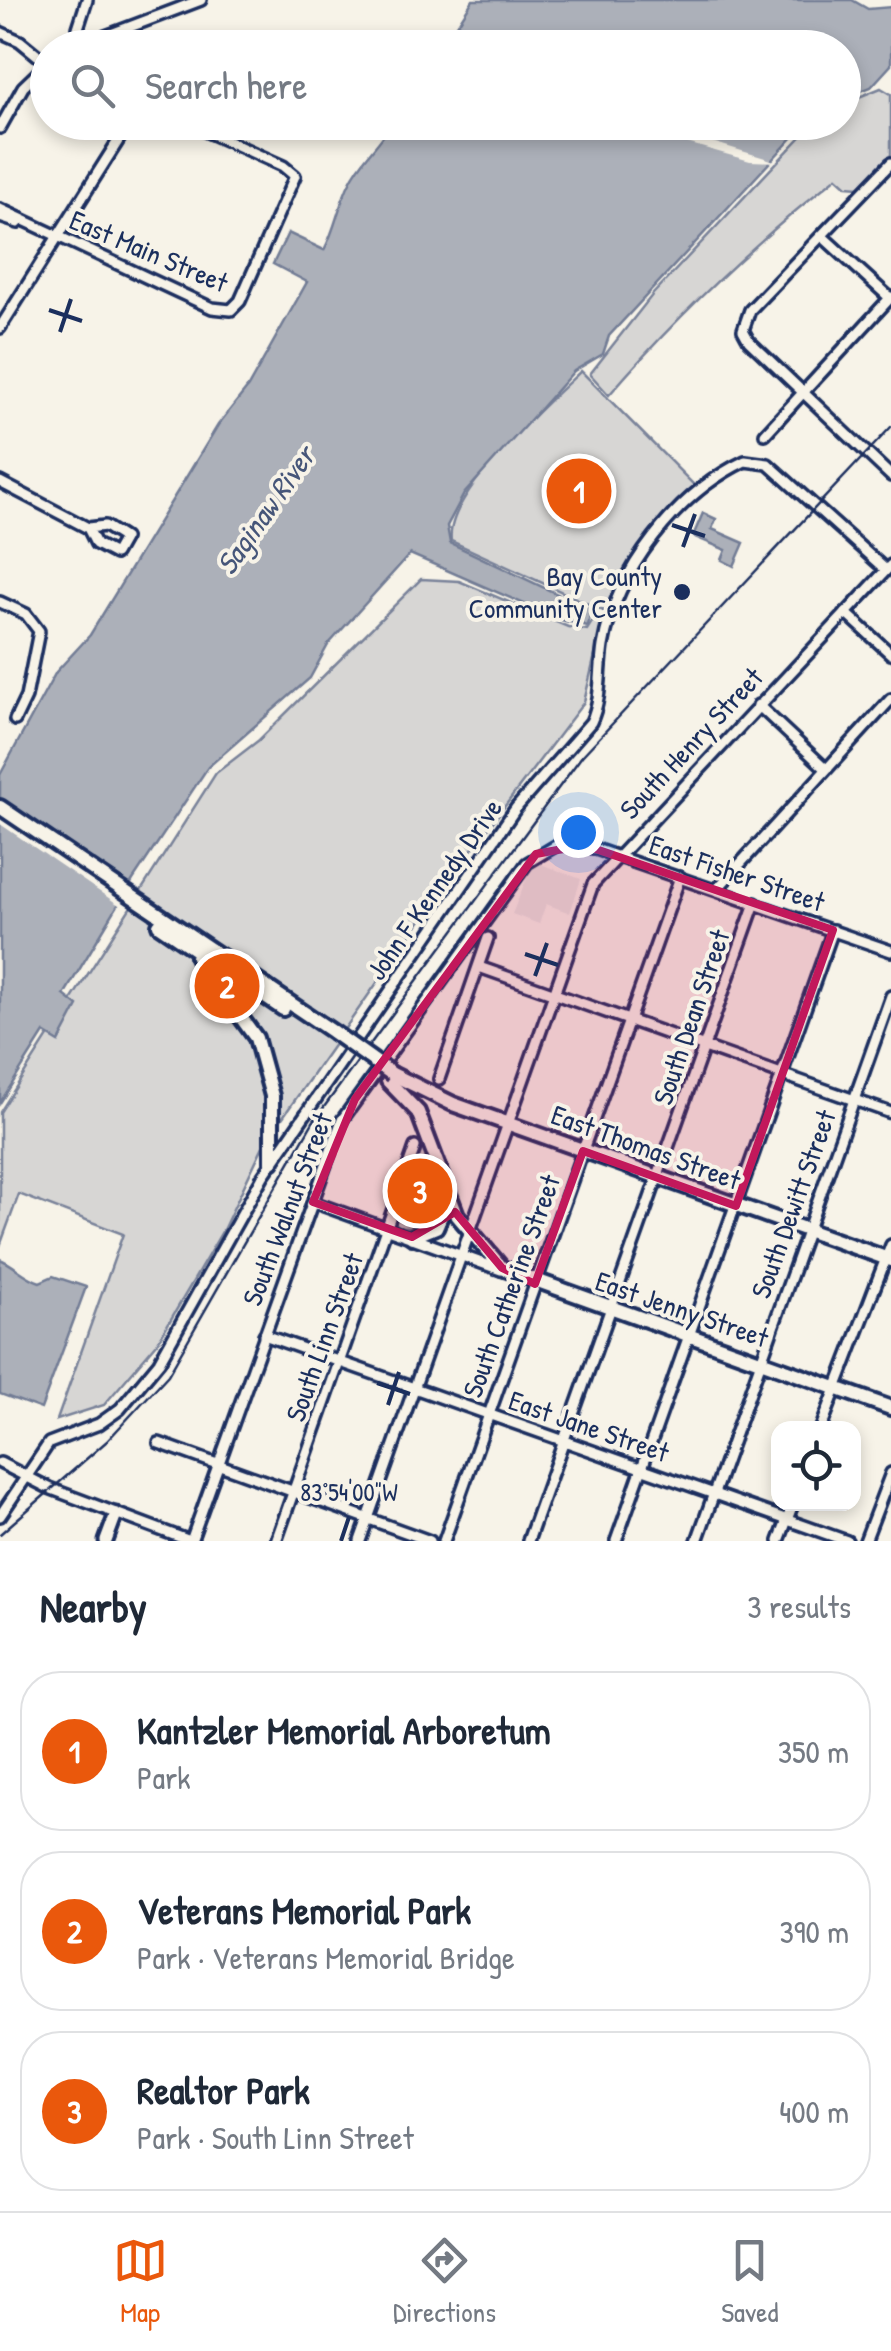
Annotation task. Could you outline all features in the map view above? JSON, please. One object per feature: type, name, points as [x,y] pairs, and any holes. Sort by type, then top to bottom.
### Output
[{"type":"highway","points":[[0,806],[173,929],[224,988],[256,1038],[272,1096],[272,1162]]},
{"type":"highway","points":[[0,817],[173,929],[390,1078],[418,1112],[468,1234]]},
{"type":"highway","points":[[186,944],[331,1036]]},
{"type":"highway","name":"East Thomas Street","points":[[390,1078],[736,1206],[889,1254]]},
{"type":"highway","points":[[412,1237],[430,1232],[442,1216],[441,1170]]},
{"type":"highway","name":"East Jenny Street","points":[[468,1234],[513,1275],[891,1408]]},
{"type":"main road","points":[[106,1541],[116,1514]]},
{"type":"street","points":[[78,28],[87,0]]},
{"type":"street","points":[[122,30],[201,0]]},
{"type":"street","points":[[0,32],[30,50]]},
{"type":"street","points":[[0,128],[30,80]]},
{"type":"street","points":[[0,328],[53,235],[118,140]]},
{"type":"street","name":"East Main Street","points":[[0,209],[212,308],[231,310],[240,301],[295,176],[283,166],[225,140]]},
{"type":"street","points":[[891,163],[750,310],[745,320],[748,341],[891,476]]},
{"type":"street","name":"East Main Street","points":[[0,217],[53,235]]},
{"type":"street","points":[[766,434],[891,298],[822,236]]},
{"type":"street","name":"John F Kennedy Drive","points":[[0,1516],[49,1442],[99,1424],[138,1390],[176,1336],[272,1162],[516,808],[591,722],[598,708],[603,648],[612,620],[644,554],[676,508],[745,461],[768,464],[888,567]]},
{"type":"street","points":[[0,482],[88,528]]},
{"type":"street","name":"South Henry Street","points":[[360,1541],[593,884],[888,567]]},
{"type":"street","points":[[0,602],[26,614],[38,632],[36,658],[17,717]]},
{"type":"street","points":[[846,612],[891,654]]},
{"type":"street","points":[[716,890],[891,699]]},
{"type":"street","points":[[758,705],[826,768]]},
{"type":"street","name":"East Fisher Street","points":[[567,844],[617,854],[891,951]]},
{"type":"street","name":"South Walnut Street","points":[[190,1541],[342,1120],[456,955],[527,863],[547,848],[567,844]]},
{"type":"street","name":"South Catherine Street","points":[[444,1541],[680,877]]},
{"type":"street","name":"South Dean Street","points":[[528,1541],[755,904]]},
{"type":"street","points":[[616,1541],[833,930]]},
{"type":"street","points":[[439,1080],[488,938]]},
{"type":"street","points":[[479,966],[891,1113]]},
{"type":"street","name":"South Dewitt Street","points":[[697,1541],[891,996]]},
{"type":"street","name":"South Linn Street","points":[[276,1541],[414,1148]]},
{"type":"street","name":"East Jenny Street","points":[[312,1202],[513,1275]]},
{"type":"street","points":[[824,1421],[889,1254]]},
{"type":"street","name":"East Jane Street","points":[[264,1335],[847,1541]]},
{"type":"street","points":[[159,1443],[430,1541]]},
{"type":"street","points":[[0,1463],[116,1514],[190,1541]]},
{"type":"street","points":[[865,1541],[891,1473]]},
{"type":"street","points":[[779,1541],[790,1511]]},
{"type":"highlighted area","points":[[584,845],[833,930],[736,1206],[583,1151],[535,1284],[502,1268],[455,1212],[412,1237],[313,1202],[355,1099],[536,854]]},
{"type":"shaded area","points":[[881,88],[891,94],[891,155],[859,187],[847,186],[837,177],[776,228],[690,308],[609,395],[590,374],[653,294],[798,140],[861,140],[861,96]]},
{"type":"shaded area","points":[[581,371],[696,487],[654,527],[608,613],[451,541],[453,522],[480,475]]},
{"type":"shaded area","points":[[421,579],[459,581],[568,627],[587,630],[595,617],[603,621],[584,702],[454,873],[264,1144],[223,1230],[157,1343],[104,1405],[57,1420],[123,1234],[19,1194],[0,1246],[0,1112],[216,773],[259,740]]},
{"type":"shaded area","points":[[538,863],[581,879],[570,913],[546,904],[539,924],[512,914],[530,870]]},
{"type":"shaded area","points":[[424,1145],[435,1186],[431,1217],[426,1227],[399,1227],[393,1220]]},
{"type":"water","points":[[473,0],[852,0],[868,9],[891,7],[891,65],[871,87],[861,91],[861,30],[454,30]]},
{"type":"water","name":"Saginaw River","points":[[380,140],[790,140],[609,336],[603,354],[574,371],[464,494],[447,526],[450,543],[591,610],[588,626],[561,620],[410,554],[328,645],[310,678],[208,767],[133,880],[64,995],[78,1006],[59,1042],[44,1033],[0,1103],[0,775],[56,672],[90,635],[218,425],[248,387],[307,282],[273,264],[288,233],[324,250],[343,198],[360,166]]},
{"type":"water","points":[[703,513],[716,519],[712,529],[744,543],[734,566],[722,560],[726,550],[693,536]]},
{"type":"water","points":[[0,1259],[40,1282],[53,1276],[86,1287],[41,1409],[0,1394]]},
{"type":"pier","points":[[676,140],[706,140],[778,162],[750,161]]},
{"type":"pier","points":[[0,800],[132,890],[122,907],[0,824]]},
{"type":"railway","points":[[0,1534],[107,1441],[168,1375],[313,1122],[582,756],[891,427]]},
{"type":"place","name":"Kantzler Memorial Arboretum","points":[[579,491]]},
{"type":"place","name":"Bay County Community Center","points":[[682,592]]},
{"type":"place","name":"Veterans Memorial Park","points":[[227,986]]},
{"type":"place","name":"Realtor Park","points":[[420,1191]]}]
